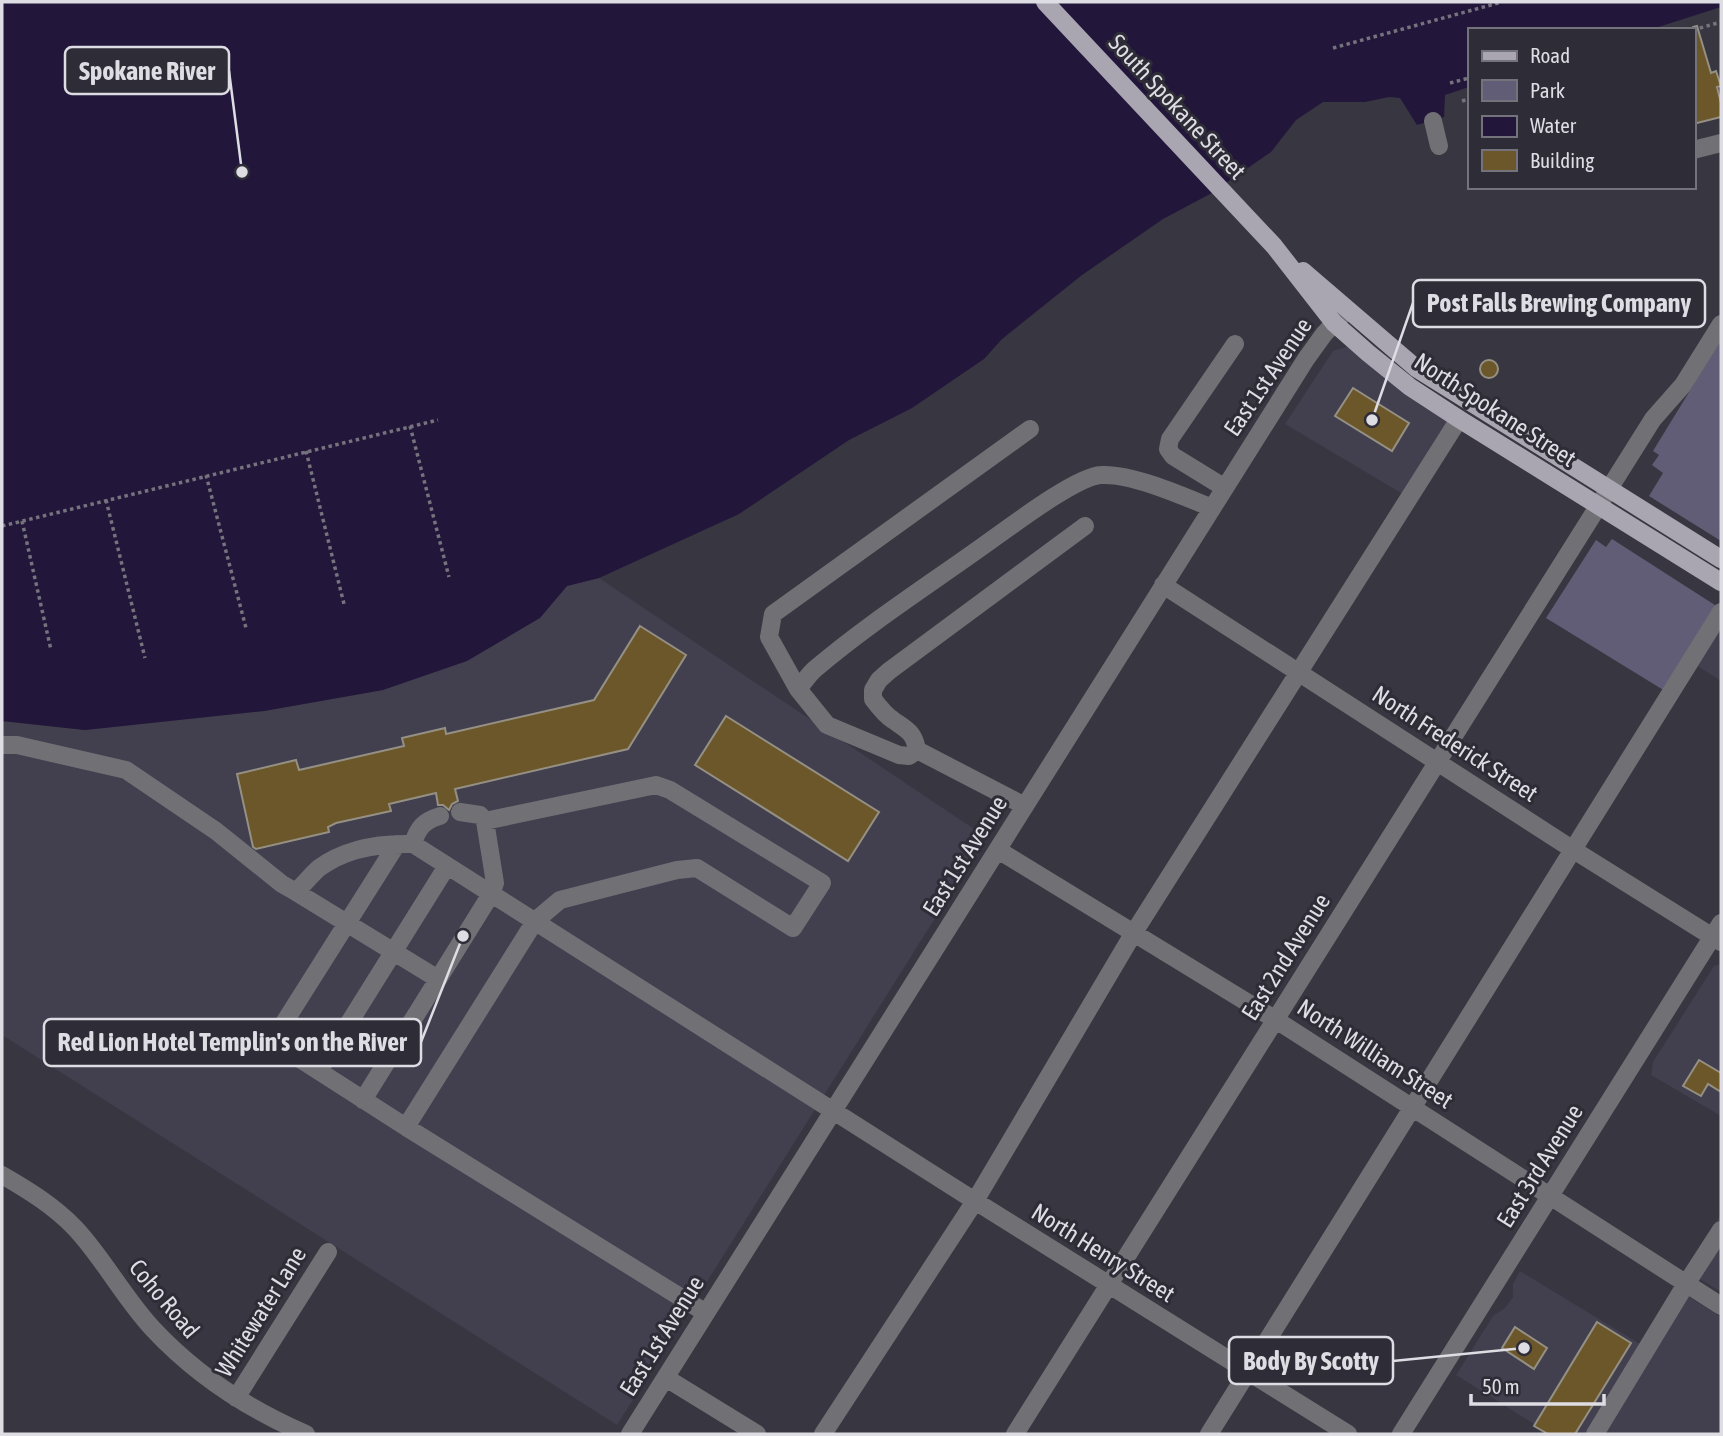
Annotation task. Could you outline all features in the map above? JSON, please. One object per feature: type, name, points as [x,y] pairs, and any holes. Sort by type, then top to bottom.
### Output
[{"type":"main road","name":"South Spokane Street","points":[[1045,2],[1274,246]]},
{"type":"main road","name":"North Spokane Street","points":[[1274,246],[1416,368],[1721,559]]},
{"type":"main road","name":"North Spokane Street","points":[[1274,246],[1334,323],[1392,373],[1459,419],[1721,582]]},
{"type":"street","points":[[1433,121],[1439,146]]},
{"type":"street","points":[[1695,150],[1721,143]]},
{"type":"street","name":"East 1st Avenue","points":[[630,1434],[1306,359],[1347,309]]},
{"type":"street","name":"East 2nd Avenue","points":[[1015,1434],[1608,489],[1657,414],[1684,385],[1721,324]]},
{"type":"street","points":[[1224,488],[1173,456],[1168,449],[1170,439],[1236,344]]},
{"type":"street","points":[[823,1434],[975,1201],[1133,934],[1459,419]]},
{"type":"street","points":[[917,750],[909,756],[900,755],[827,725],[798,689],[769,637],[773,614],[1030,429]]},
{"type":"street","points":[[798,689],[813,671],[880,619],[1040,507],[1099,474],[1159,486],[1212,508]]},
{"type":"street","points":[[917,750],[911,731],[891,719],[873,699],[873,690],[879,681],[926,641],[1085,526]]},
{"type":"street","name":"North Frederick Street","points":[[1163,585],[1572,849],[1719,934]]},
{"type":"street","points":[[1209,1434],[1721,612]]},
{"type":"street","points":[[2,745],[126,770],[216,831],[282,884],[438,979]]},
{"type":"street","points":[[917,750],[1025,806]]},
{"type":"street","points":[[406,1127],[535,921],[560,900],[677,870],[697,868],[793,928],[822,883],[670,790],[656,785],[485,821]]},
{"type":"street","points":[[363,1100],[491,894],[495,883],[485,821],[480,815],[460,812]]},
{"type":"street","points":[[440,816],[428,820],[417,829],[347,923],[277,1034],[279,1041],[289,1052],[363,1100],[706,1313]]},
{"type":"street","points":[[296,892],[319,869],[347,852],[405,844]]},
{"type":"street","name":"North Henry Street","points":[[405,844],[447,866],[535,921],[1109,1286],[1348,1434]]},
{"type":"street","name":"North William Street","points":[[998,850],[1276,1020],[1721,1305]]},
{"type":"street","points":[[319,1071],[447,866]]},
{"type":"street","name":"East 3rd Avenue","points":[[1401,1434],[1549,1197],[1719,934]]},
{"type":"street","name":"Coho Road","points":[[2,1175],[26,1188],[74,1227],[131,1304],[184,1360],[236,1398],[277,1422],[306,1434]]},
{"type":"street","points":[[1595,1434],[1721,1230]]},
{"type":"street","name":"Whitewater Lane","points":[[236,1398],[328,1252]]},
{"type":"street","points":[[666,1378],[757,1434]]},
{"type":"path","points":[[1333,48],[1502,2]]},
{"type":"path","points":[[1695,29],[1721,22]]},
{"type":"path","points":[[1450,83],[1468,78]]},
{"type":"path","points":[[1462,101],[1468,99]]},
{"type":"path","points":[[2,526],[438,420]]},
{"type":"path","points":[[411,426],[449,577]]},
{"type":"path","points":[[306,451],[344,604]]},
{"type":"path","points":[[206,475],[246,628]]},
{"type":"path","points":[[106,500],[145,658]]},
{"type":"path","points":[[22,521],[51,650]]},
{"type":"shaded area","points":[[1346,347],[1452,421],[1406,496],[1285,424],[1333,351]]},
{"type":"shaded area","points":[[599,578],[986,837],[617,1425],[2,1035],[2,721],[85,730],[264,711],[383,690],[556,597],[567,586]]},
{"type":"shaded area","points":[[1721,602],[1721,681],[1685,658]]},
{"type":"shaded area","points":[[1721,964],[1721,1116],[1651,1075],[1653,1062],[1714,966]]},
{"type":"shaded area","points":[[1721,1214],[1721,1292],[1685,1270]]},
{"type":"shaded area","points":[[1520,1271],[1640,1344],[1675,1288],[1721,1317],[1721,1434],[1550,1434],[1456,1375],[1493,1316],[1505,1308],[1513,1297],[1513,1284]]},
{"type":"green space","points":[[1721,340],[1721,541],[1649,496],[1663,473],[1652,465],[1659,455],[1653,451]]},
{"type":"green space","points":[[1612,539],[1718,607],[1665,691],[1546,618],[1596,540],[1606,547]]},
{"type":"water","points":[[2,2],[1721,2],[1721,7],[1655,28],[1468,28],[1468,87],[1445,95],[1444,117],[1417,125],[1400,98],[1389,97],[1365,102],[1323,102],[1296,120],[1271,152],[1210,194],[1163,219],[1082,275],[1002,339],[984,359],[912,408],[849,440],[739,514],[599,578],[567,586],[540,618],[467,661],[383,690],[264,711],[85,730],[2,721]]},
{"type":"building","points":[[1697,26],[1711,73],[1716,71],[1721,86],[1717,87],[1721,117],[1695,124],[1695,28],[1693,27]]},
{"type":"building","points":[[1485,360],[1493,360],[1498,369],[1496,376],[1485,378],[1480,373],[1480,365]]},
{"type":"building","points":[[1353,388],[1409,423],[1392,451],[1335,416]]},
{"type":"building","points":[[640,626],[686,655],[628,749],[455,789],[458,801],[452,804],[449,810],[438,805],[436,793],[389,804],[391,811],[336,823],[328,827],[329,832],[256,849],[253,847],[237,774],[296,760],[299,770],[404,746],[402,738],[445,728],[446,734],[594,700]]},
{"type":"building","points":[[726,716],[879,812],[848,861],[695,765]]},
{"type":"building","points":[[1699,1060],[1721,1073],[1721,1092],[1708,1084],[1701,1096],[1683,1086]]},
{"type":"building","points":[[1597,1322],[1631,1343],[1575,1434],[1548,1434],[1534,1426]]},
{"type":"building","points":[[1515,1327],[1547,1348],[1534,1369],[1502,1348]]},
{"type":"place","name":"Spokane River","points":[[242,172]]},
{"type":"place","name":"Post Falls Brewing Company","points":[[1372,420]]},
{"type":"place","name":"Red Lion Hotel Templin's on the River","points":[[463,936]]},
{"type":"place","name":"Body By Scotty","points":[[1524,1348]]}]
